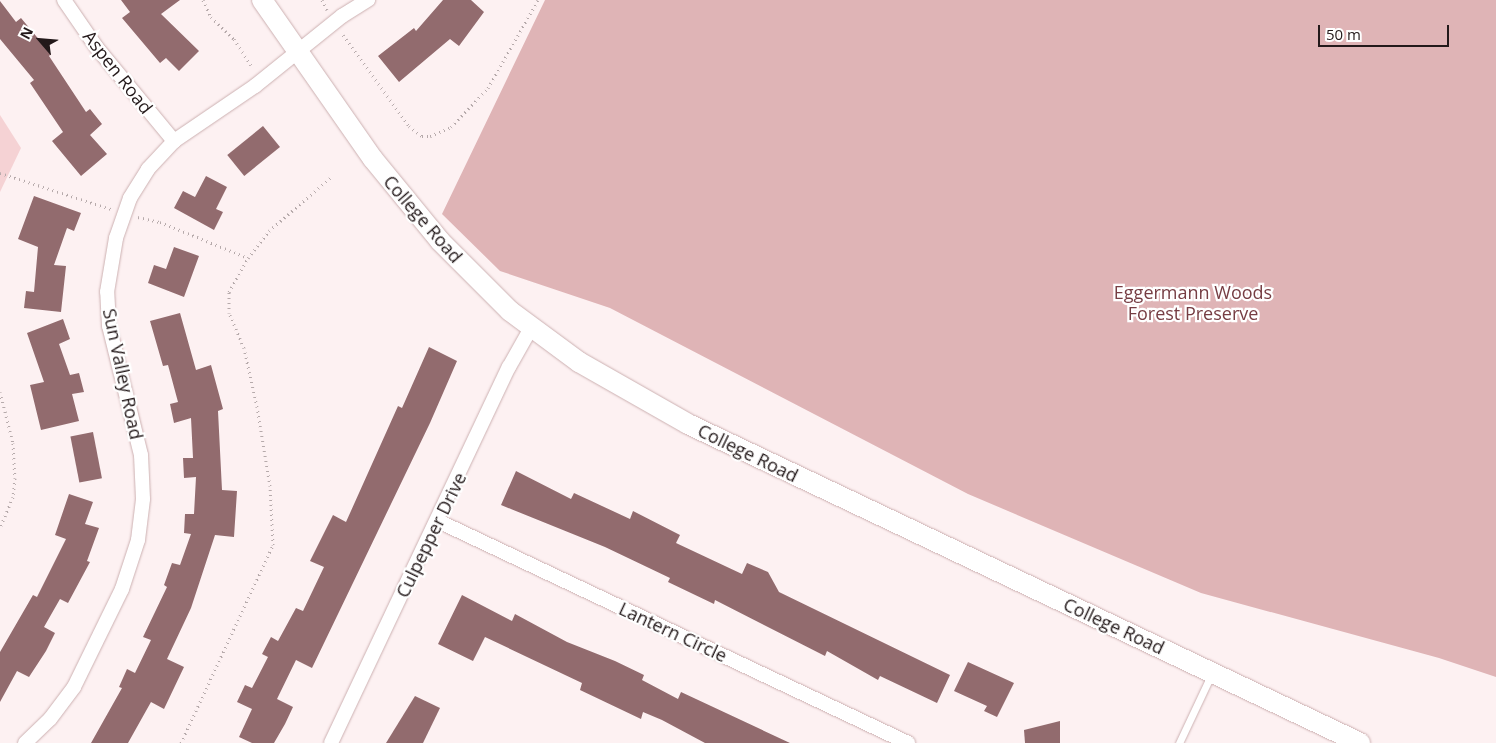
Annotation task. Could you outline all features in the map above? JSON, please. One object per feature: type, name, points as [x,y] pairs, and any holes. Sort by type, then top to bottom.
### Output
[{"type":"main road","name":"College Road","points":[[262,0],[297,52],[418,216],[471,274],[531,328],[602,377],[688,424],[1360,743]]},
{"type":"street","name":"Aspen Road","points":[[64,0],[103,55],[174,142]]},
{"type":"street","name":"Sun Valley Road","points":[[25,743],[50,719],[74,687],[122,589],[134,555],[143,499],[143,474],[138,438],[109,326],[109,275],[116,238],[130,198],[148,169],[174,142],[255,86],[334,23],[368,0]]},
{"type":"street","name":"Culpepper Drive","points":[[331,743],[438,521],[509,367],[531,328]]},
{"type":"street","name":"Lantern Circle","points":[[438,521],[908,743]]},
{"type":"lane","points":[[1179,743],[1213,673]]},
{"type":"path","points":[[203,0],[210,17],[234,39],[251,65]]},
{"type":"path","points":[[322,0],[334,23],[408,126],[422,136],[430,136],[451,127],[488,88],[538,0]]},
{"type":"path","points":[[182,743],[273,545],[270,486],[257,406],[244,348],[229,313],[229,292],[248,258],[269,231],[332,176]]},
{"type":"path","points":[[0,392],[13,443],[15,478],[13,497],[0,528]]},
{"type":"shaded area","points":[[0,115],[21,148],[0,192]]},
{"type":"green space","name":"Eggermann Woods Forest Preserve","points":[[545,0],[1496,0],[1496,677],[1439,658],[1201,593],[968,494],[610,308],[500,271],[442,214]]},
{"type":"building","points":[[121,0],[180,0],[161,14],[199,51],[179,71],[166,58],[160,63],[122,18],[130,12]]},
{"type":"building","points":[[443,0],[471,0],[484,12],[459,46],[450,39],[399,82],[378,56],[414,28],[416,31]]},
{"type":"building","points":[[0,1],[16,22],[21,18],[51,54],[49,56],[86,112],[90,109],[102,124],[90,135],[107,154],[81,176],[52,141],[63,132],[30,83],[34,80],[0,39]]},
{"type":"building","points":[[263,126],[280,147],[244,176],[227,155]]},
{"type":"building","points":[[206,176],[227,187],[216,209],[223,212],[214,230],[174,208],[183,191],[195,197]]},
{"type":"building","points":[[34,196],[81,213],[74,231],[67,228],[54,265],[66,266],[61,312],[24,308],[26,291],[34,292],[38,247],[18,239]]},
{"type":"building","points":[[174,247],[199,256],[184,297],[148,283],[154,265],[166,269]]},
{"type":"building","points":[[180,313],[196,370],[211,365],[223,409],[218,411],[222,490],[237,491],[234,537],[215,535],[191,608],[167,659],[184,667],[164,709],[151,702],[128,743],[91,743],[122,688],[119,687],[127,669],[135,673],[151,640],[143,637],[167,587],[164,585],[172,563],[180,565],[191,534],[184,533],[185,514],[194,514],[196,477],[184,478],[183,458],[193,458],[191,418],[174,423],[170,404],[178,402],[168,365],[163,366],[150,321]]},
{"type":"building","points":[[63,319],[70,339],[59,344],[70,375],[79,373],[84,392],[72,394],[79,421],[41,430],[30,385],[44,382],[27,333]]},
{"type":"building","points":[[429,347],[457,361],[430,423],[312,668],[296,660],[277,699],[293,707],[285,724],[274,743],[252,743],[239,737],[252,709],[237,702],[245,685],[252,688],[268,657],[262,654],[271,637],[278,641],[296,608],[303,611],[324,567],[310,561],[333,515],[346,522],[398,406],[402,408]]},
{"type":"building","points":[[93,432],[102,478],[79,483],[70,436]]},
{"type":"building","points":[[516,471],[571,499],[574,493],[630,519],[633,511],[680,535],[676,543],[742,574],[747,563],[768,572],[779,592],[950,675],[937,703],[880,676],[878,680],[827,651],[825,656],[715,600],[714,604],[668,582],[670,578],[605,547],[501,505]]},
{"type":"building","points":[[69,494],[93,502],[85,524],[99,528],[87,561],[90,562],[68,603],[60,599],[44,627],[55,633],[46,651],[29,677],[17,671],[0,702],[0,652],[33,595],[37,597],[66,539],[55,535]]},
{"type":"building","points":[[462,595],[512,621],[515,614],[567,642],[615,661],[644,675],[642,680],[678,699],[681,692],[790,743],[705,743],[662,720],[643,712],[641,719],[580,690],[582,683],[485,637],[473,661],[438,644]]},
{"type":"building","points":[[968,662],[1014,683],[997,717],[984,711],[987,706],[954,691]]},
{"type":"building","points":[[415,696],[440,708],[423,743],[386,743]]},
{"type":"building","points":[[1060,721],[1060,743],[1025,743],[1024,730]]}]
